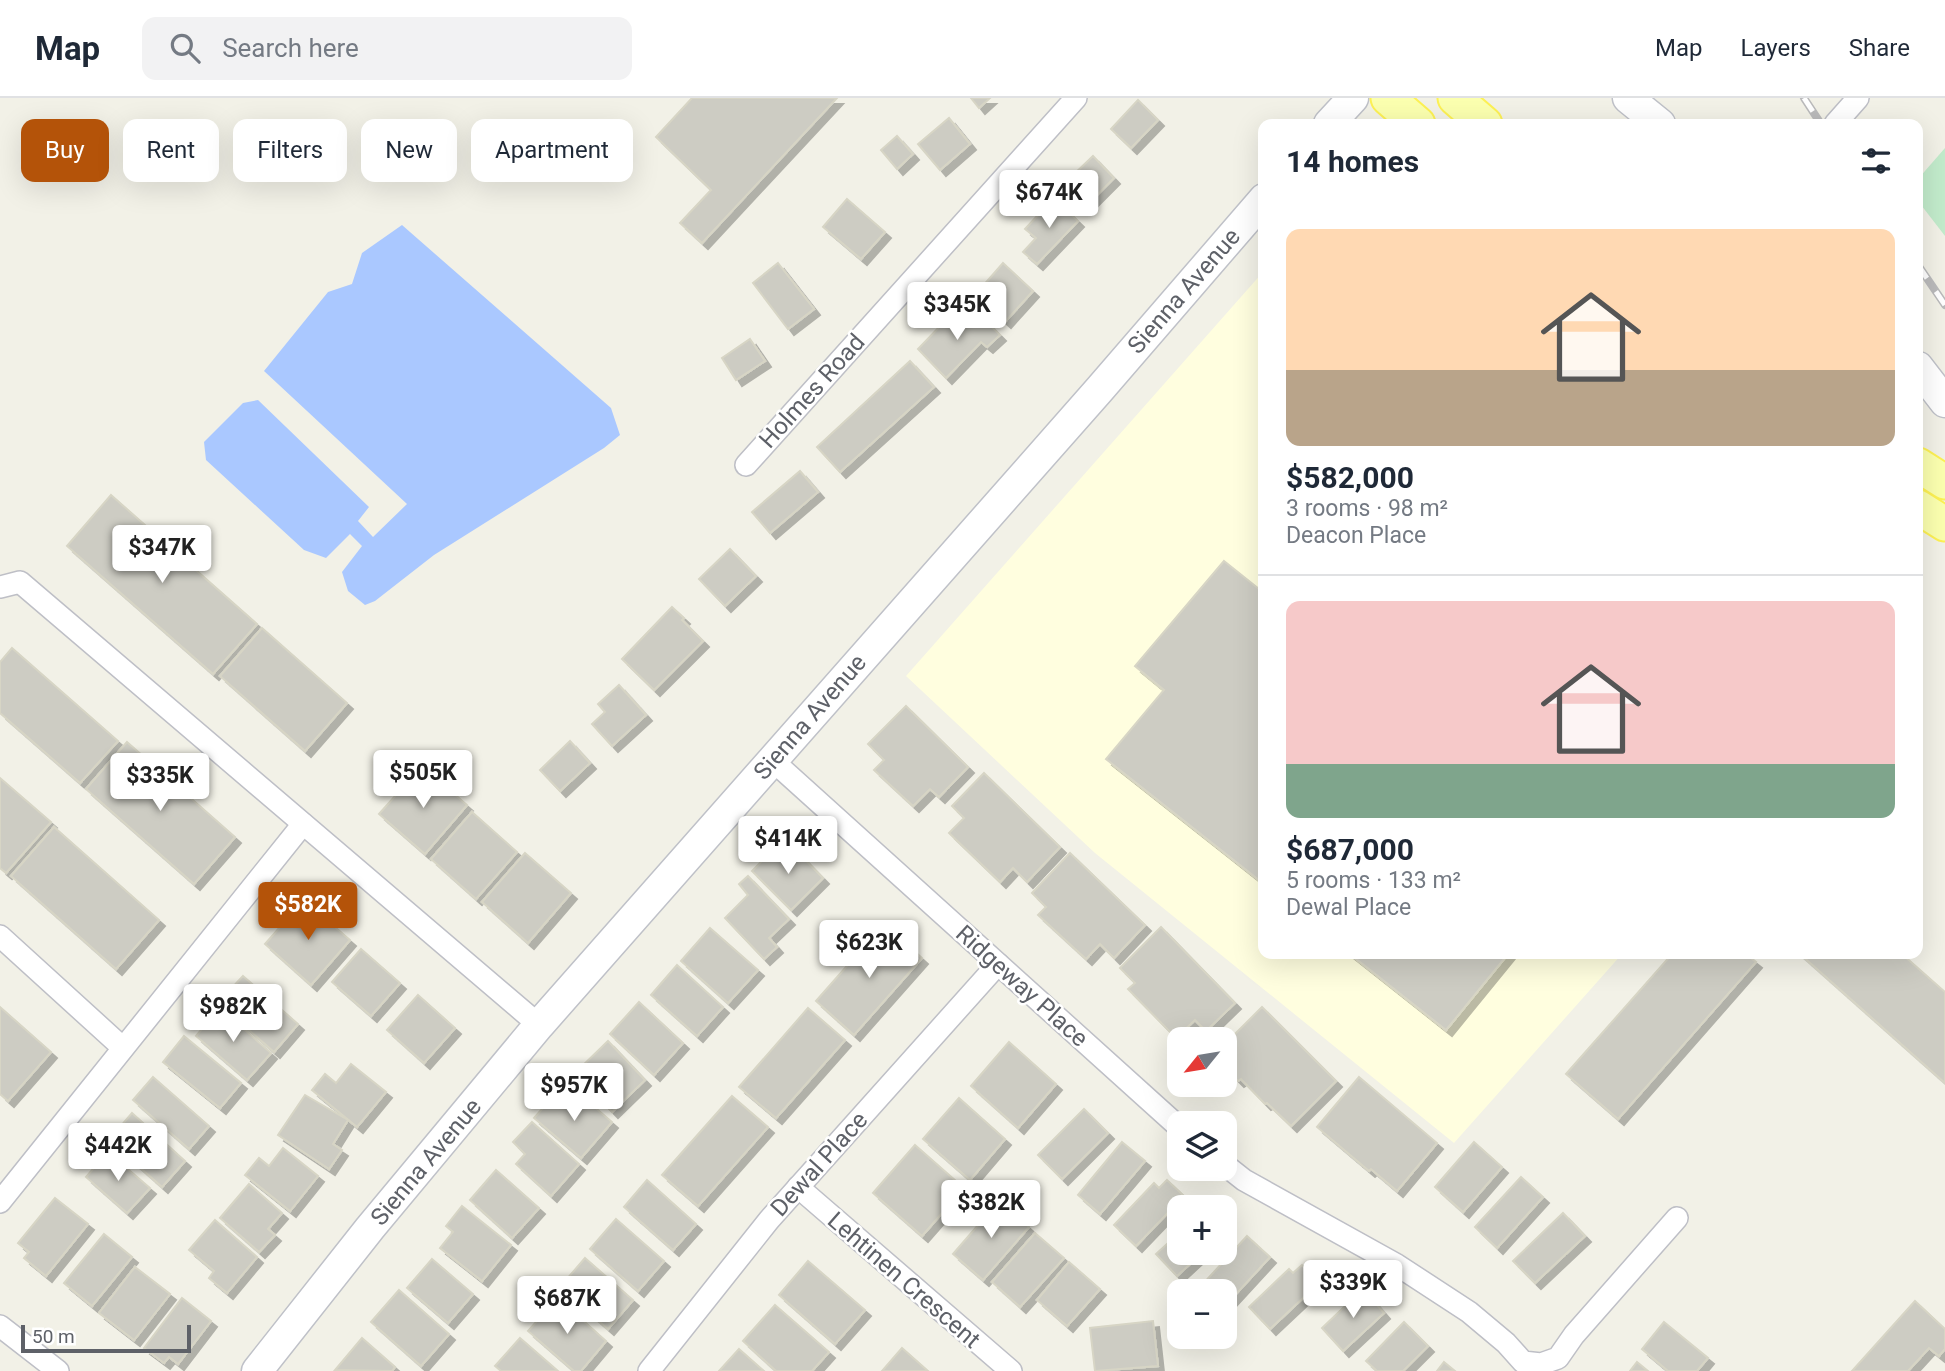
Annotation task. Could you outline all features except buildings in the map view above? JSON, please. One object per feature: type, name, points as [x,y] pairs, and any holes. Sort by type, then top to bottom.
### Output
[{"type":"main road","points":[[1388,98],[1412,119]]},
{"type":"main road","points":[[1455,98],[1479,119]]},
{"type":"main road","points":[[1923,468],[1945,482]]},
{"type":"main road","points":[[1923,510],[1945,524]]},
{"type":"street","name":"Holmes Road","points":[[746,464],[1076,98]]},
{"type":"street","points":[[1334,119],[1353,98]]},
{"type":"street","points":[[1628,98],[1654,119]]},
{"type":"street","points":[[1839,119],[1858,98]]},
{"type":"street","name":"Sienna Avenue","points":[[257,1371],[370,1228],[539,1025],[1258,206]]},
{"type":"street","points":[[1923,373],[1945,402]]},
{"type":"street","points":[[10,584],[303,824],[539,1025]]},
{"type":"street","name":"Ridgeway Place","points":[[772,760],[1167,1116]]},
{"type":"street","points":[[0,1202],[303,824]]},
{"type":"street","points":[[0,936],[123,1048]]},
{"type":"street","name":"Dewal Place","points":[[649,1371],[769,1220],[998,964]]},
{"type":"street","points":[[1237,1175],[1442,1293],[1497,1335],[1523,1362],[1541,1364],[1558,1357],[1574,1335],[1677,1218]]},
{"type":"street","name":"Lehtinen Crescent","points":[[798,1187],[1011,1371]]},
{"type":"street","points":[[0,1326],[58,1371]]},
{"type":"shaded area","points":[[1945,148],[1945,236],[1923,207],[1923,173]]},
{"type":"shaded area","points":[[1258,278],[1258,959],[1618,959],[1454,1143],[1095,853],[906,676]]},
{"type":"water","points":[[402,225],[611,408],[620,435],[604,448],[434,555],[375,601],[365,605],[348,591],[342,572],[362,546],[350,534],[326,558],[304,550],[206,460],[204,442],[243,403],[258,400],[369,507],[358,521],[373,537],[407,504],[264,371],[328,292],[352,284],[362,253]]},
{"type":"railway","points":[[1804,98],[1818,119]]},
{"type":"railway","points":[[1923,272],[1945,305]]}]
